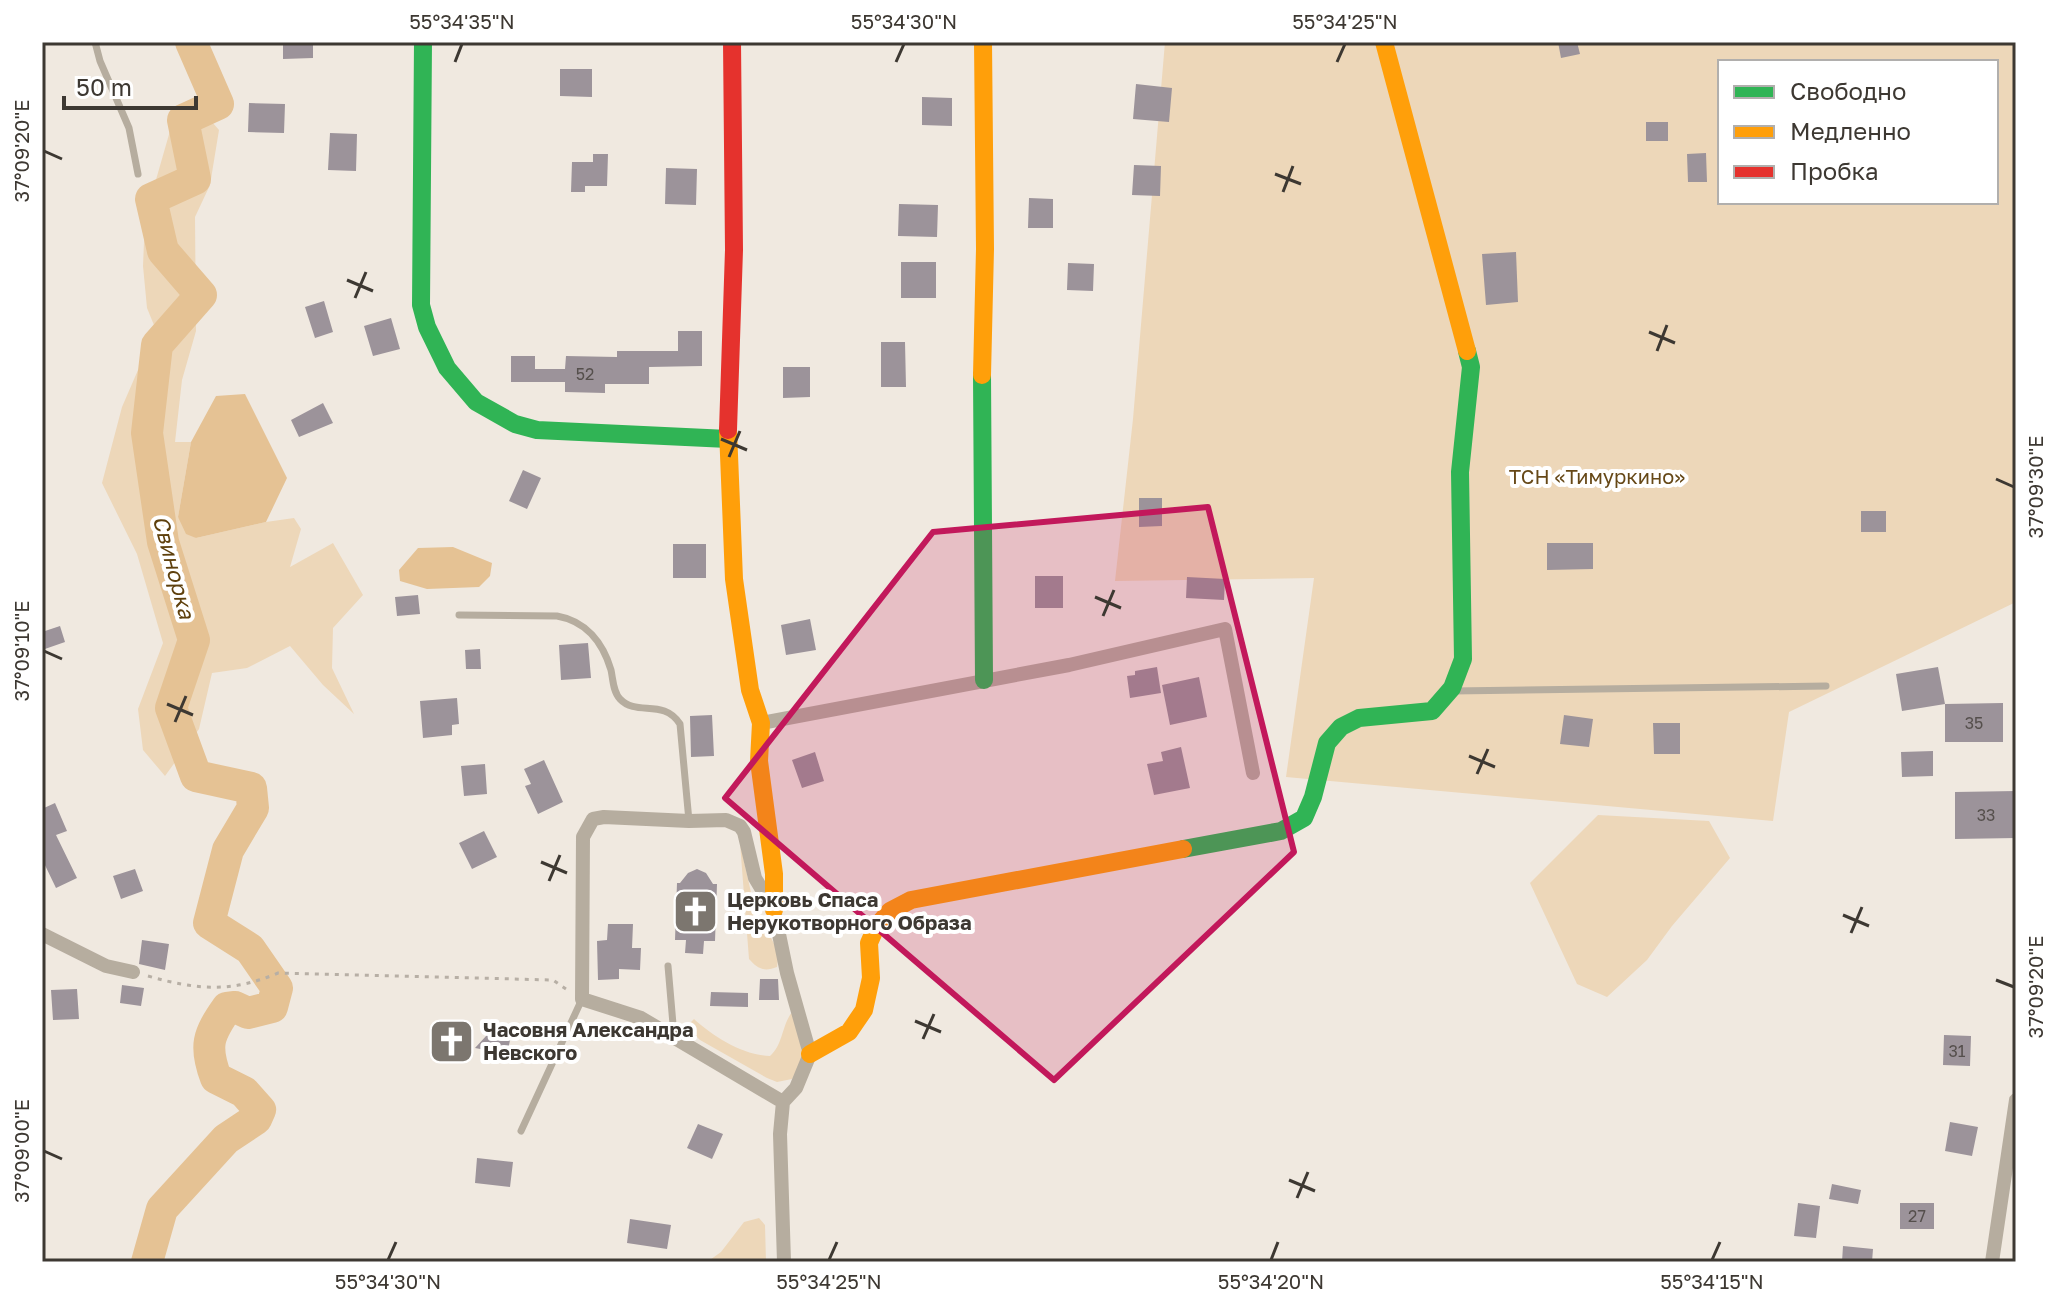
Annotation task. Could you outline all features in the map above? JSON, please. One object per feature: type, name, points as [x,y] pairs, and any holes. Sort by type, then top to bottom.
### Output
[{"type":"street","points":[[423,42],[421,305],[433,343],[455,379],[480,406],[515,427],[728,439]]},
{"type":"street","points":[[732,42],[734,250],[728,439],[734,579],[750,690],[761,723],[759,761],[774,874],[774,910],[787,973],[810,1054]]},
{"type":"street","points":[[983,42],[985,249],[981,449],[984,680]]},
{"type":"street","points":[[784,1262],[780,1134],[783,1102],[796,1088],[810,1054],[849,1032],[864,1010],[871,978],[869,943],[876,927],[890,911],[911,900],[1281,831],[1304,818],[1313,797],[1327,743],[1341,727],[1359,718],[1432,711],[1441,704],[1457,681],[1463,659],[1460,472],[1471,367],[1435,223],[1384,42]]},
{"type":"street","points":[[761,723],[1069,665],[1225,629],[1253,773]]},
{"type":"street","points":[[774,910],[755,878],[740,826],[715,819],[689,821],[604,817],[593,819],[587,827],[583,837],[582,999],[641,1018],[783,1102]]},
{"type":"street","points":[[42,934],[106,966],[133,972]]},
{"type":"street","points":[[1992,1262],[2016,1100]]},
{"type":"lane","points":[[95,42],[129,128],[138,174]]},
{"type":"lane","points":[[459,615],[557,616],[569,618],[587,628],[601,647],[622,701],[634,706],[665,710],[680,724],[689,821]]},
{"type":"lane","points":[[1450,691],[1826,686]]},
{"type":"lane","points":[[668,966],[675,1038]]},
{"type":"lane","points":[[521,1131],[582,999]]},
{"type":"path","points":[[133,972],[188,988],[250,985],[278,973],[553,980],[582,999]]},
{"type":"highlighted area","points":[[1208,507],[1294,852],[1054,1080],[725,798],[933,532]]},
{"type":"green space","name":"ТСН «Тимуркино»","points":[[1165,42],[2016,42],[2016,602],[1789,712],[1773,821],[1286,777],[1314,578],[1115,581],[1133,419]]},
{"type":"green space","points":[[192,99],[219,130],[210,185],[195,217],[196,331],[182,380],[175,442],[191,442],[178,517],[196,538],[294,518],[301,529],[290,567],[333,543],[363,595],[333,628],[332,668],[354,714],[323,685],[290,646],[247,668],[212,673],[199,729],[165,776],[143,750],[138,709],[163,643],[137,554],[102,483],[122,407],[138,370],[165,352],[147,308],[143,266],[145,218],[174,117]]},
{"type":"green space","points":[[1598,815],[1709,821],[1730,858],[1647,960],[1607,997],[1577,984],[1530,883]]},
{"type":"green space","points":[[740,843],[754,906],[779,953],[777,967],[772,969],[762,969],[749,959]]},
{"type":"green space","points":[[797,1007],[802,1060],[792,1079],[777,1082],[767,1078],[700,1040],[689,1029],[694,1019],[729,1044],[770,1056],[778,1045],[788,1018]]},
{"type":"green space","points":[[759,1218],[765,1225],[766,1262],[707,1262],[721,1252],[744,1222]]},
{"type":"shaded area","points":[[245,394],[287,478],[266,522],[196,538],[186,534],[178,517],[191,442],[216,396]]},
{"type":"shaded area","points":[[453,547],[492,563],[490,576],[479,587],[427,589],[400,581],[399,570],[418,548]]},
{"type":"building","points":[[283,42],[313,42],[313,58],[283,59]]},
{"type":"building","points":[[1558,42],[1577,42],[1580,54],[1561,58]]},
{"type":"building","points":[[560,69],[592,69],[592,97],[560,96]]},
{"type":"building","points":[[1136,84],[1172,88],[1169,122],[1133,119]]},
{"type":"building","points":[[922,97],[952,98],[952,126],[922,125]]},
{"type":"building","points":[[249,103],[285,104],[284,133],[248,132]]},
{"type":"building","points":[[1646,122],[1668,122],[1668,141],[1646,141]]},
{"type":"building","points":[[330,133],[357,134],[356,171],[328,170]]},
{"type":"building","points":[[1706,153],[1707,182],[1688,182],[1687,154]]},
{"type":"building","points":[[593,154],[608,154],[607,186],[585,186],[585,192],[571,192],[572,162],[593,162]]},
{"type":"building","points":[[1134,165],[1161,166],[1160,196],[1132,195]]},
{"type":"building","points":[[666,168],[697,169],[696,205],[665,204]]},
{"type":"building","points":[[1029,198],[1053,199],[1053,228],[1028,228]]},
{"type":"building","points":[[899,204],[938,205],[937,237],[898,236]]},
{"type":"building","points":[[1516,252],[1518,302],[1486,305],[1482,254]]},
{"type":"building","points":[[901,262],[936,262],[936,298],[901,298]]},
{"type":"building","points":[[1068,263],[1094,264],[1093,291],[1067,290]]},
{"type":"building","points":[[324,301],[333,332],[315,338],[305,307]]},
{"type":"building","points":[[391,318],[400,349],[373,356],[364,326]]},
{"type":"building","points":[[678,331],[702,331],[702,366],[649,367],[649,384],[605,384],[605,393],[565,392],[565,382],[511,382],[511,356],[535,356],[535,369],[565,369],[566,356],[617,357],[617,351],[678,351]]},
{"type":"building","points":[[881,342],[905,342],[906,387],[881,387]]},
{"type":"building","points":[[783,367],[810,367],[810,397],[783,398]]},
{"type":"building","points":[[323,403],[333,423],[299,437],[291,420]]},
{"type":"building","points":[[523,470],[541,478],[527,509],[509,501]]},
{"type":"building","points":[[1139,498],[1162,498],[1162,526],[1139,527]]},
{"type":"building","points":[[1861,511],[1886,511],[1886,532],[1861,532]]},
{"type":"building","points":[[1547,543],[1593,543],[1593,569],[1547,570]]},
{"type":"building","points":[[673,544],[706,544],[706,578],[673,578]]},
{"type":"building","points":[[1035,576],[1063,576],[1063,608],[1035,608]]},
{"type":"building","points":[[1187,577],[1225,579],[1224,600],[1186,598]]},
{"type":"building","points":[[418,595],[420,614],[397,616],[395,597]]},
{"type":"building","points":[[810,619],[816,650],[786,655],[781,625]]},
{"type":"building","points":[[60,626],[65,642],[42,650],[42,632]]},
{"type":"building","points":[[588,643],[591,678],[561,680],[559,645]]},
{"type":"building","points":[[480,649],[481,669],[466,669],[465,650]]},
{"type":"building","points":[[1157,667],[1161,693],[1130,698],[1127,676],[1135,675],[1135,671]]},
{"type":"building","points":[[1938,667],[1945,704],[1902,711],[1896,674]]},
{"type":"building","points":[[1199,677],[1207,717],[1170,725],[1162,685]]},
{"type":"building","points":[[457,698],[459,724],[452,725],[452,735],[423,738],[420,701]]},
{"type":"building","points":[[2003,703],[2003,742],[1945,742],[1945,704]]},
{"type":"building","points":[[712,715],[714,756],[691,757],[690,716]]},
{"type":"building","points":[[1564,715],[1593,719],[1589,747],[1560,744]]},
{"type":"building","points":[[1653,723],[1680,723],[1680,754],[1654,754]]},
{"type":"building","points":[[1181,747],[1190,788],[1154,795],[1147,764],[1163,761],[1161,752]]},
{"type":"building","points":[[1933,751],[1933,776],[1902,777],[1901,752]]},
{"type":"building","points":[[815,752],[824,781],[802,788],[792,760]]},
{"type":"building","points":[[544,760],[563,802],[538,814],[525,786],[531,784],[524,769]]},
{"type":"building","points":[[485,764],[487,794],[464,796],[461,766]]},
{"type":"building","points":[[2016,791],[2016,838],[1955,839],[1955,792]]},
{"type":"building","points":[[55,803],[67,831],[56,835],[77,878],[56,888],[42,859],[42,805],[44,808]]},
{"type":"building","points":[[484,831],[497,857],[472,869],[459,843]]},
{"type":"building","points":[[135,869],[143,891],[121,899],[113,876]]},
{"type":"building","name":"Церковь Спаса Нерукотворного Образа","points":[[697,869],[717,884],[715,941],[704,941],[703,954],[685,953],[686,940],[675,940],[677,883]]},
{"type":"building","points":[[608,924],[633,924],[632,948],[641,948],[640,970],[619,969],[619,979],[598,980],[597,941],[607,940]]},
{"type":"building","points":[[142,940],[169,944],[165,970],[139,964]]},
{"type":"building","points":[[760,979],[778,979],[779,1000],[759,1000]]},
{"type":"building","points":[[122,985],[144,988],[141,1006],[120,1003]]},
{"type":"building","points":[[77,989],[79,1019],[53,1020],[51,990]]},
{"type":"building","points":[[711,992],[748,993],[748,1007],[710,1006]]},
{"type":"building","points":[[498,1023],[509,1024],[512,1031],[507,1054],[475,1048]]},
{"type":"building","name":"Часовня Александра Невского","points":[[445,1026],[464,1028],[460,1056],[441,1053]]},
{"type":"building","points":[[1944,1035],[1971,1036],[1970,1066],[1943,1065]]},
{"type":"building","points":[[1950,1122],[1978,1127],[1972,1156],[1945,1151]]},
{"type":"building","points":[[698,1124],[723,1134],[712,1159],[687,1148]]},
{"type":"building","points":[[477,1158],[513,1162],[510,1187],[475,1183]]},
{"type":"building","points":[[1832,1184],[1861,1190],[1858,1204],[1829,1199]]},
{"type":"building","points":[[1798,1203],[1820,1206],[1816,1238],[1794,1236]]},
{"type":"building","points":[[1900,1203],[1934,1203],[1934,1229],[1900,1229]]},
{"type":"building","points":[[630,1219],[671,1225],[667,1249],[627,1243]]},
{"type":"building","points":[[1843,1246],[1873,1249],[1872,1262],[1842,1262]]},
{"type":"waterway","name":"Свинорка","points":[[147,1262],[162,1209],[226,1139],[256,1119],[260,1110],[244,1092],[216,1078],[209,1049],[212,1034],[227,1008],[235,1007],[248,1013],[272,1007],[277,988],[250,949],[209,923],[228,850],[253,808],[251,788],[196,776],[171,708],[194,640],[163,542],[147,433],[157,345],[201,295],[163,251],[151,199],[195,179],[183,120],[218,104],[191,42]]},
{"type":"traffic: fast","points":[[423,42],[421,305],[427,327],[447,368],[476,402],[515,424],[537,430],[728,439]]},
{"type":"traffic: fast","points":[[1183,849],[1281,831],[1304,818],[1313,797],[1327,743],[1341,727],[1359,718],[1432,711],[1452,688],[1463,659],[1460,472],[1471,367],[1467,351]]},
{"type":"traffic: fast","points":[[982,375],[984,680]]},
{"type":"traffic: slow","points":[[982,375],[985,249],[983,42]]},
{"type":"traffic: slow","points":[[1384,42],[1467,351]]},
{"type":"traffic: slow","points":[[728,430],[734,579],[750,690],[761,723],[759,761],[774,874],[774,910]]},
{"type":"traffic: slow","points":[[810,1054],[849,1032],[864,1010],[871,978],[869,943],[876,927],[890,911],[911,900],[1183,849]]},
{"type":"traffic: jam","points":[[728,430],[734,250],[732,42]]},
{"type":"place","name":"Церковь Спаса Нерукотворного Образа","points":[[696,912]]},
{"type":"place","name":"Часовня Александра Невского","points":[[452,1041]]}]
